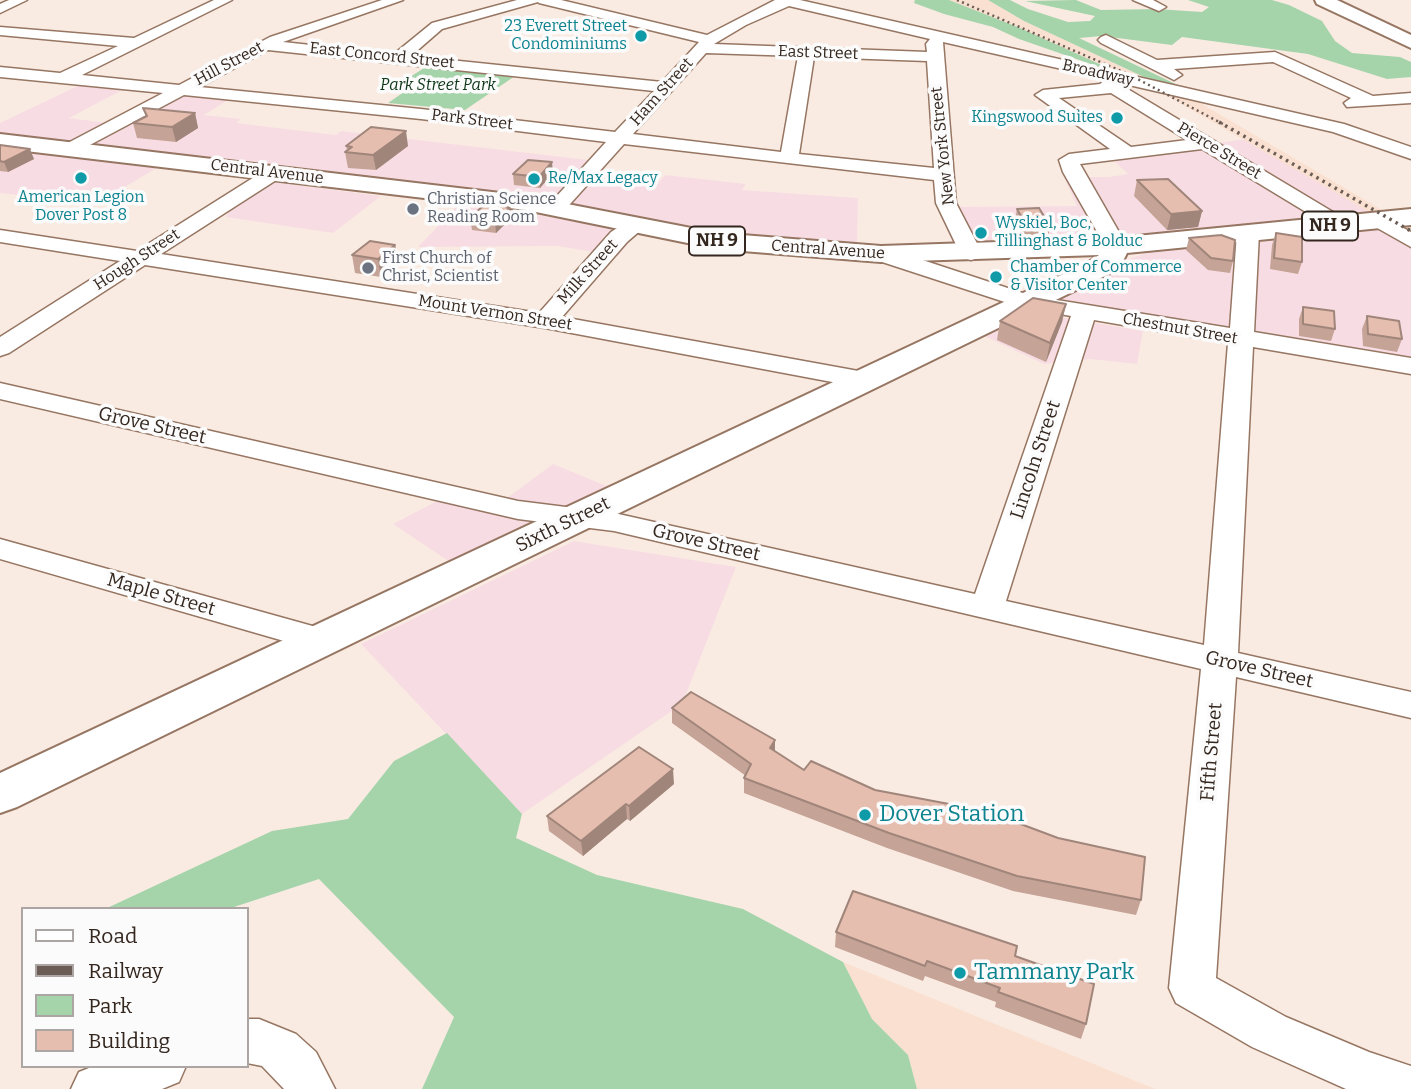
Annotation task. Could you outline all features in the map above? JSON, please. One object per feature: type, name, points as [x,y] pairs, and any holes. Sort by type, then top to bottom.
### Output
[{"type":"main road","points":[[1348,2],[1411,41]]},
{"type":"main road","name":"Central Avenue","points":[[0,141],[410,188],[555,209],[748,244],[881,254],[1116,246],[1411,217]]},
{"type":"main road","name":"Sixth Street","points":[[0,794],[1099,268],[1111,258],[1116,246]]},
{"type":"street","points":[[0,9],[20,0]]},
{"type":"street","points":[[63,78],[225,0]]},
{"type":"street","name":"Hill Street","points":[[71,149],[265,45],[299,30],[396,0]]},
{"type":"street","points":[[400,57],[437,26],[533,0]]},
{"type":"street","name":"East Street","points":[[544,0],[705,44],[807,52],[935,57]]},
{"type":"street","points":[[1140,0],[1159,7]]},
{"type":"street","name":"Broadway","points":[[785,1],[940,37],[1107,81],[1273,111],[1338,128],[1411,153]]},
{"type":"street","name":"Ham Street","points":[[555,209],[705,44],[740,22],[785,1]]},
{"type":"street","points":[[602,14],[627,6]]},
{"type":"street","points":[[0,31],[140,43]]},
{"type":"street","name":"New York Street","points":[[940,37],[934,44],[948,210],[971,253]]},
{"type":"street","points":[[1106,40],[1183,80],[1219,77]]},
{"type":"street","name":"East Concord Street","points":[[265,45],[400,57],[666,87]]},
{"type":"street","points":[[1205,46],[1229,59]]},
{"type":"street","points":[[789,159],[807,52]]},
{"type":"street","points":[[1155,65],[1269,56],[1285,60],[1372,102]]},
{"type":"street","name":"Park Street","points":[[0,72],[421,114],[789,159],[944,174]]},
{"type":"street","points":[[1107,81],[1043,95],[1127,152]]},
{"type":"street","name":"Pierce Street","points":[[1107,81],[1340,225]]},
{"type":"street","points":[[1242,89],[1273,111],[1411,99]]},
{"type":"street","points":[[1319,107],[1338,128]]},
{"type":"street","points":[[1116,246],[1068,162],[1205,143]]},
{"type":"street","name":"Hough Street","points":[[0,348],[274,173]]},
{"type":"street","points":[[1379,221],[1411,241]]},
{"type":"street","name":"Milk Street","points":[[545,321],[619,237],[635,225]]},
{"type":"street","name":"Fifth Street","points":[[1248,233],[1219,661],[1192,988],[1269,1032],[1364,1073],[1410,1089]]},
{"type":"street","name":"Mount Vernon Street","points":[[0,236],[545,321],[864,380]]},
{"type":"street","name":"Chestnut Street","points":[[881,254],[1028,302],[1240,344],[1411,366]]},
{"type":"street","name":"Chestnut Street","points":[[933,254],[953,276]]},
{"type":"street","name":"Lincoln Street","points":[[987,608],[1084,313]]},
{"type":"street","name":"Grove Street","points":[[0,391],[518,510],[614,522],[1411,705]]},
{"type":"street","name":"Maple Street","points":[[0,549],[322,640]]},
{"type":"street","points":[[248,1041],[259,1041],[279,1051],[299,1068],[310,1089]]},
{"type":"street","points":[[96,1089],[156,1068]]},
{"type":"shaded area","points":[[949,0],[988,0],[1024,21],[1144,77],[1117,71]]},
{"type":"shaded area","points":[[82,84],[126,88],[69,118],[107,123],[164,93],[236,95],[204,115],[241,119],[236,123],[336,135],[341,131],[588,160],[602,178],[657,185],[665,175],[746,184],[742,190],[858,198],[857,244],[738,237],[469,188],[0,135],[0,123]]},
{"type":"shaded area","points":[[1164,94],[1197,101],[1411,227],[1411,236]]},
{"type":"shaded area","points":[[1246,139],[1372,212],[1075,240],[954,245],[937,207],[1077,206],[1064,177],[1109,177],[1128,174],[1111,158]]},
{"type":"shaded area","points":[[0,146],[160,166],[96,204],[0,193]]},
{"type":"shaded area","points":[[272,182],[381,196],[333,233],[226,217],[230,209]]},
{"type":"shaded area","points":[[458,205],[538,215],[637,233],[618,256],[557,246],[418,247]]},
{"type":"shaded area","points":[[1397,227],[1411,236],[1411,357],[1062,303],[1056,299],[1132,258],[1149,252]]},
{"type":"shaded area","points":[[1026,315],[1049,315],[1143,331],[1137,364],[1090,359],[1044,364],[982,335]]},
{"type":"shaded area","points":[[553,464],[614,489],[453,564],[393,524],[460,489],[507,498]]},
{"type":"shaded area","points":[[574,541],[736,567],[682,704],[522,814],[361,644]]},
{"type":"shaded area","points":[[843,962],[1156,1089],[917,1089],[908,1055],[872,1019]]},
{"type":"green space","points":[[915,0],[949,0],[1020,28],[1128,77],[1019,39],[993,27],[944,14],[914,3]]},
{"type":"green space","points":[[988,0],[1010,0],[1068,22],[1090,21],[1095,16],[1025,1],[1076,0],[1101,10],[1157,9],[1202,12],[1209,7],[1188,0],[1272,0],[1322,21],[1335,41],[1352,53],[1400,57],[1411,62],[1411,77],[1387,79],[1308,54],[1182,37],[1172,45],[1102,36],[1079,38],[1184,88],[1144,77],[1024,21]]},
{"type":"green space","name":"Park Street Park","points":[[432,63],[518,74],[465,110],[388,103],[414,85],[402,82]]},
{"type":"green space","points":[[447,733],[522,814],[516,838],[597,875],[743,909],[843,962],[872,1019],[908,1055],[917,1089],[422,1089],[454,1017],[319,879],[234,907],[109,907],[272,831],[348,819],[394,761]]},
{"type":"building","points":[[143,108],[195,113],[172,127],[133,123],[147,116]]},
{"type":"building","points":[[371,127],[406,131],[373,155],[345,152],[352,147],[346,146]]},
{"type":"building","points":[[0,145],[30,149],[4,162],[0,161]]},
{"type":"building","points":[[528,160],[552,162],[539,177],[513,174]]},
{"type":"building","points":[[1168,179],[1202,211],[1171,214],[1137,180]]},
{"type":"building","points":[[485,204],[510,207],[495,221],[470,218]]},
{"type":"building","points":[[1039,208],[1050,226],[1027,227],[1017,209]]},
{"type":"building","points":[[1276,233],[1302,237],[1302,262],[1274,258]]},
{"type":"building","points":[[1221,235],[1235,240],[1233,261],[1211,258],[1189,238]]},
{"type":"building","points":[[370,241],[395,245],[378,259],[352,255]]},
{"type":"building","points":[[1033,298],[1066,304],[1050,343],[1000,321]]},
{"type":"building","points":[[1303,307],[1334,311],[1335,329],[1303,324]]},
{"type":"building","points":[[1367,316],[1399,321],[1402,339],[1368,334]]},
{"type":"building","name":"Dover Station","points":[[691,692],[775,740],[770,748],[804,770],[811,761],[875,790],[986,811],[1058,838],[1145,857],[1141,900],[1017,876],[889,833],[744,778],[751,764],[672,708]]},
{"type":"building","points":[[639,747],[673,769],[629,806],[626,804],[581,841],[547,816]]},
{"type":"building","name":"Tammany Park","points":[[853,891],[1017,946],[1015,956],[1094,984],[1086,1024],[998,992],[1000,988],[927,961],[925,966],[836,932]]},
{"type":"railway","points":[[957,0],[1128,74],[1223,124]]},
{"type":"railway","points":[[1219,122],[1411,231]]},
{"type":"place","name":"23 Everett Street Condominiums","points":[[641,36]]},
{"type":"place","name":"Kingswood Suites","points":[[1117,118]]},
{"type":"place","name":"American Legion Dover Post 8","points":[[81,178]]},
{"type":"place","name":"Re/Max Legacy","points":[[534,179]]},
{"type":"place","name":"Christian Science Reading Room","points":[[413,209]]},
{"type":"place","name":"Wyskiel, Boc, Tillinghast & Bolduc","points":[[981,233]]},
{"type":"place","name":"First Church of Christ, Scientist","points":[[368,268]]},
{"type":"place","name":"Chamber of Commerce & Visitor Center","points":[[996,277]]},
{"type":"place","name":"Dover Station","points":[[865,815]]},
{"type":"place","name":"Tammany Park","points":[[960,973]]}]
